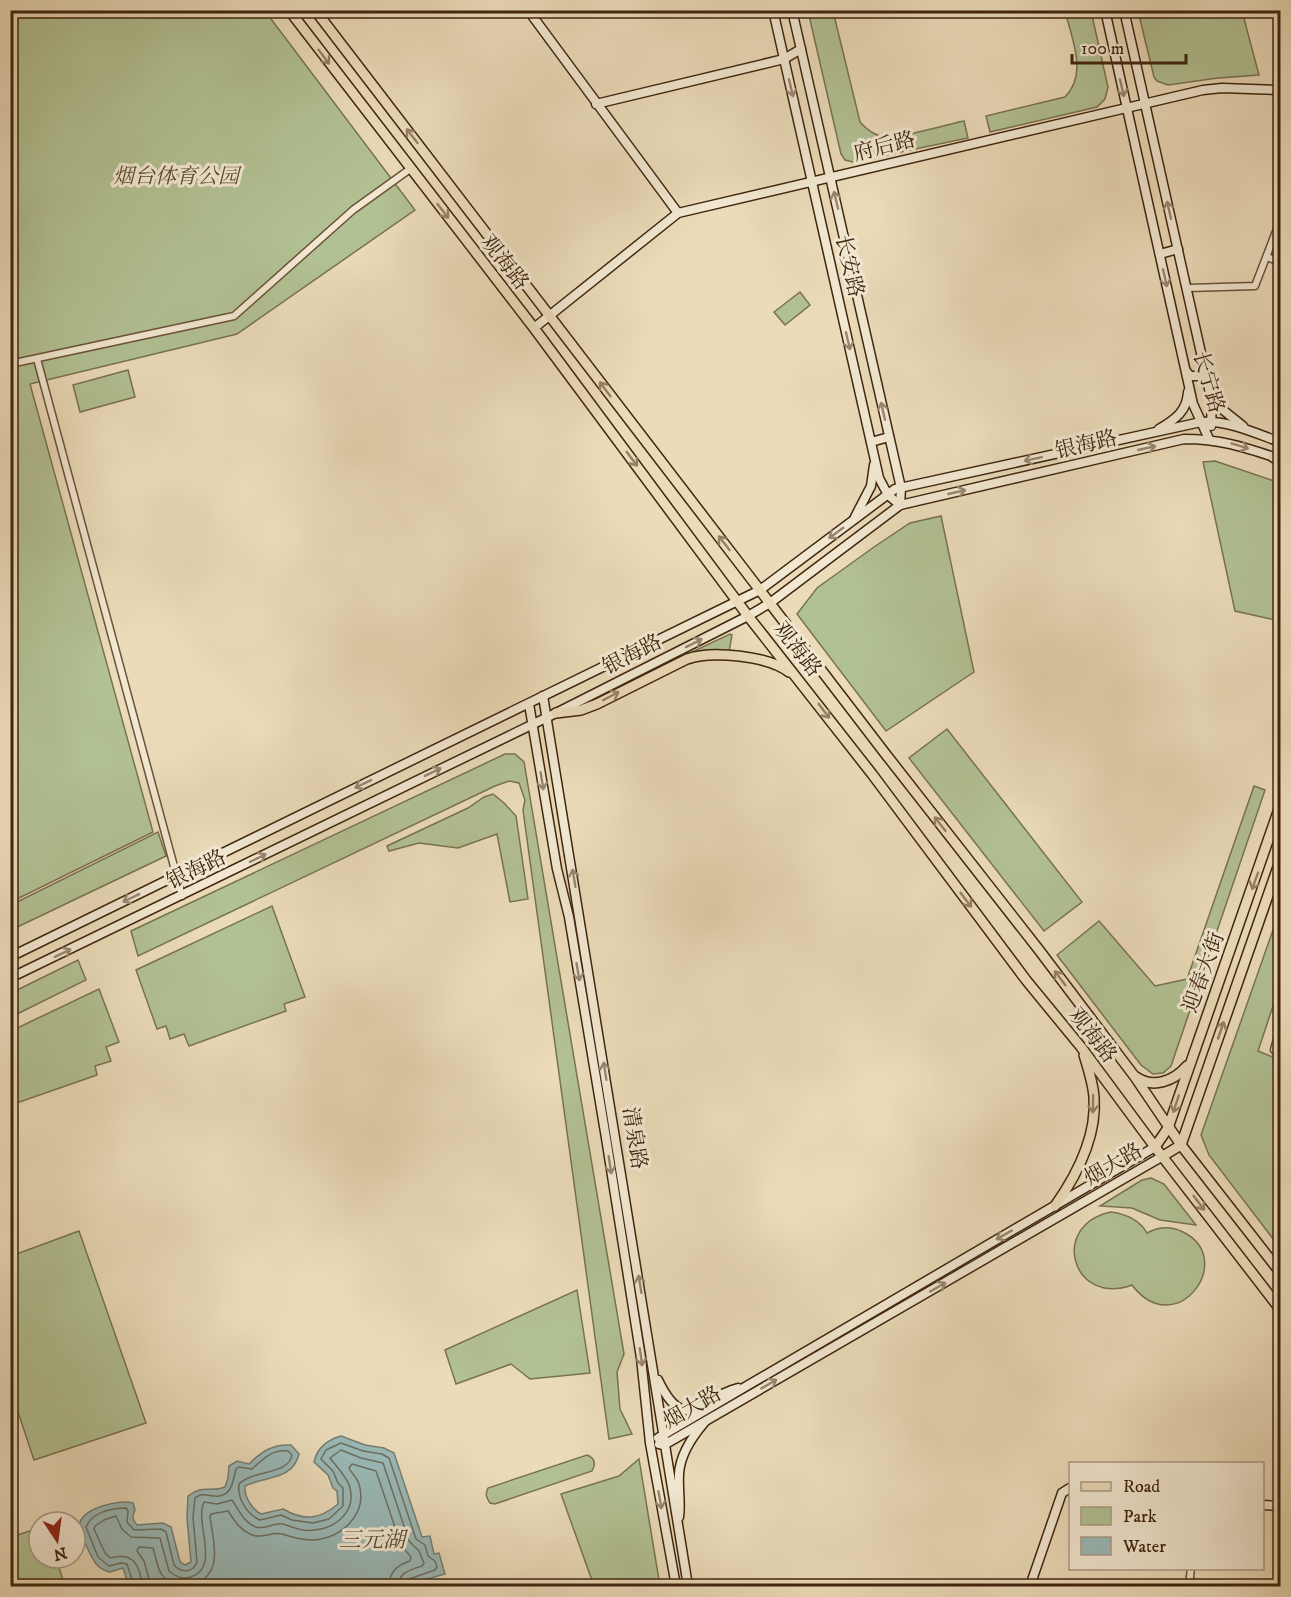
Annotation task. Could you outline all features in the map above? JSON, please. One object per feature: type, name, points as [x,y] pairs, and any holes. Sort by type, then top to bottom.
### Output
[{"type":"main road","name":"观海路","points":[[289,10],[534,328],[748,616],[801,681],[1026,980],[1081,1047],[1155,1147],[1281,1309]]},
{"type":"main road","name":"观海路","points":[[315,10],[1135,1077],[1168,1128],[1281,1272]]},
{"type":"main road","points":[[528,10],[678,213]]},
{"type":"main road","name":"长安路","points":[[772,10],[879,478],[888,495],[900,506]]},
{"type":"main road","points":[[792,10],[901,488],[900,506]]},
{"type":"main road","name":"长宁路","points":[[1104,10],[1193,404],[1209,439]]},
{"type":"main road","name":"长宁路","points":[[1124,10],[1210,390],[1212,422],[1209,439]]},
{"type":"main road","points":[[596,104],[784,59],[801,50]]},
{"type":"main road","name":"府后路","points":[[534,328],[678,213],[1144,103],[1222,88],[1281,90]]},
{"type":"main road","points":[[1160,254],[1179,249]]},
{"type":"main road","points":[[1185,368],[1190,376],[1200,376],[1203,373],[1204,363]]},
{"type":"main road","points":[[1152,433],[1168,424],[1185,409],[1189,386]]},
{"type":"main road","points":[[1210,390],[1218,406],[1254,433]]},
{"type":"main road","name":"银海路","points":[[10,957],[760,590],[853,520],[901,488],[1201,422],[1212,422],[1281,442]]},
{"type":"main road","points":[[871,442],[889,437]]},
{"type":"main road","name":"银海路","points":[[10,978],[182,896],[748,616],[770,603],[900,506],[1184,439],[1209,439],[1233,444],[1278,459]]},
{"type":"main road","points":[[853,520],[871,486],[874,456]]},
{"type":"main road","points":[[552,714],[581,710],[597,704],[687,659],[701,655],[770,661],[783,667],[801,681]]},
{"type":"main road","name":"清泉路","points":[[543,696],[552,714],[663,1440],[688,1587]]},
{"type":"main road","name":"清泉路","points":[[529,704],[606,1138],[641,1358],[650,1443],[676,1587]]},
{"type":"main road","name":"迎春大街","points":[[1155,1147],[1168,1128],[1281,806]]},
{"type":"main road","name":"迎春大街","points":[[1181,1145],[1276,886],[1281,861]]},
{"type":"main road","points":[[1055,1206],[1069,1186],[1081,1162],[1093,1117],[1094,1097],[1081,1047]]},
{"type":"main road","points":[[1135,1077],[1142,1081],[1164,1082],[1180,1074],[1189,1065]]},
{"type":"main road","points":[[1163,1156],[1181,1145]]},
{"type":"main road","name":"烟大路","points":[[663,1440],[836,1334],[1155,1147]]},
{"type":"main road","name":"烟大路","points":[[650,1443],[663,1440],[708,1419],[1163,1156]]},
{"type":"main road","points":[[654,1372],[670,1402],[687,1410],[694,1410],[729,1390],[751,1385]]},
{"type":"main road","points":[[678,1527],[681,1503],[679,1475],[683,1456],[699,1428],[708,1419]]},
{"type":"main road","points":[[1030,1587],[1062,1493],[1069,1489]]},
{"type":"main road","points":[[1264,1505],[1281,1506]]},
{"type":"street","points":[[10,364],[234,316],[353,210],[410,169]]},
{"type":"street","points":[[1188,288],[1255,286],[1281,221]]},
{"type":"street","points":[[1267,257],[1281,262]]},
{"type":"street","points":[[37,359],[182,896]]},
{"type":"street","points":[[1281,1028],[1274,1050],[1281,1053]]},
{"type":"street","points":[[1189,1587],[1191,1570]]},
{"type":"green space","name":"烟台体育公园","points":[[11,11],[265,11],[415,210],[237,334],[30,384],[153,832],[11,902]]},
{"type":"green space","points":[[808,11],[833,11],[860,122],[868,129],[880,136],[890,137],[964,121],[968,138],[853,162],[845,160],[841,154]]},
{"type":"green space","points":[[1065,11],[1091,11],[1108,87],[1105,99],[1097,107],[990,132],[986,116],[1065,97],[1072,88],[1076,78],[1076,56]]},
{"type":"green space","points":[[1138,11],[1242,11],[1259,75],[1168,85],[1157,81],[1154,77]]},
{"type":"green space","points":[[800,292],[810,305],[785,325],[774,312]]},
{"type":"green space","points":[[128,370],[135,397],[80,412],[73,385]]},
{"type":"green space","points":[[1215,461],[1280,483],[1280,621],[1235,611],[1203,462]]},
{"type":"green space","points":[[941,516],[974,672],[886,731],[797,614],[817,588],[874,547],[910,523]]},
{"type":"green space","points":[[732,635],[729,652],[706,651],[600,699],[599,696]]},
{"type":"green space","points":[[947,729],[1082,902],[1044,931],[909,758]]},
{"type":"green space","points":[[505,754],[515,754],[524,762],[624,1354],[617,1372],[620,1409],[632,1434],[609,1439],[523,810],[525,800],[519,783],[509,781],[495,786],[138,956],[131,931]]},
{"type":"green space","points":[[1254,786],[1265,790],[1171,1066],[1163,1073],[1153,1074],[1141,1065],[1057,955],[1099,921],[1155,986],[1187,979]]},
{"type":"green space","points":[[493,794],[516,816],[528,899],[510,902],[497,834],[458,848],[419,843],[389,851],[387,846]]},
{"type":"green space","points":[[158,832],[166,856],[11,930],[11,905]]},
{"type":"green space","points":[[272,906],[305,997],[284,1004],[286,1011],[189,1046],[184,1034],[170,1039],[166,1026],[157,1029],[136,970]]},
{"type":"green space","points":[[1280,910],[1280,985],[1258,1051],[1280,1060],[1280,1248],[1209,1155],[1201,1135]]},
{"type":"green space","points":[[78,960],[86,980],[11,1017],[11,993]]},
{"type":"green space","points":[[99,989],[119,1042],[106,1047],[111,1061],[95,1066],[97,1075],[11,1105],[11,1031]]},
{"type":"green space","points":[[1151,1178],[1164,1184],[1196,1225],[1160,1220],[1132,1208],[1100,1206],[1142,1180]]},
{"type":"green space","points":[[1111,1212],[1132,1218],[1147,1233],[1160,1228],[1174,1229],[1183,1232],[1198,1244],[1204,1260],[1203,1276],[1195,1290],[1182,1301],[1166,1305],[1149,1300],[1132,1285],[1111,1289],[1095,1285],[1083,1275],[1076,1262],[1075,1247],[1080,1232],[1092,1220]]},
{"type":"green space","points":[[79,1231],[146,1423],[34,1460],[11,1391],[11,1256]]},
{"type":"green space","points":[[577,1290],[590,1373],[530,1379],[511,1364],[456,1384],[445,1350]]},
{"type":"green space","points":[[587,1455],[594,1462],[592,1471],[495,1504],[490,1503],[488,1499],[486,1494],[488,1488]]},
{"type":"green space","points":[[639,1459],[660,1586],[594,1586],[561,1494],[619,1476]]},
{"type":"green space","points":[[27,1532],[27,1570],[60,1570],[65,1586],[11,1586],[11,1537]]},
{"type":"water","name":"三元湖","points":[[341,1436],[394,1453],[422,1537],[430,1536],[434,1554],[439,1553],[445,1574],[403,1586],[129,1586],[123,1568],[110,1572],[103,1570],[97,1565],[87,1546],[87,1513],[101,1506],[127,1502],[133,1503],[135,1510],[133,1518],[137,1525],[163,1523],[171,1527],[180,1562],[185,1565],[191,1562],[187,1518],[188,1496],[202,1489],[225,1487],[229,1466],[237,1461],[249,1464],[268,1449],[285,1445],[291,1445],[299,1454],[291,1469],[278,1476],[245,1486],[247,1498],[261,1514],[283,1509],[298,1516],[318,1516],[338,1504],[337,1491],[333,1488],[328,1475],[314,1462],[323,1445]]}]
